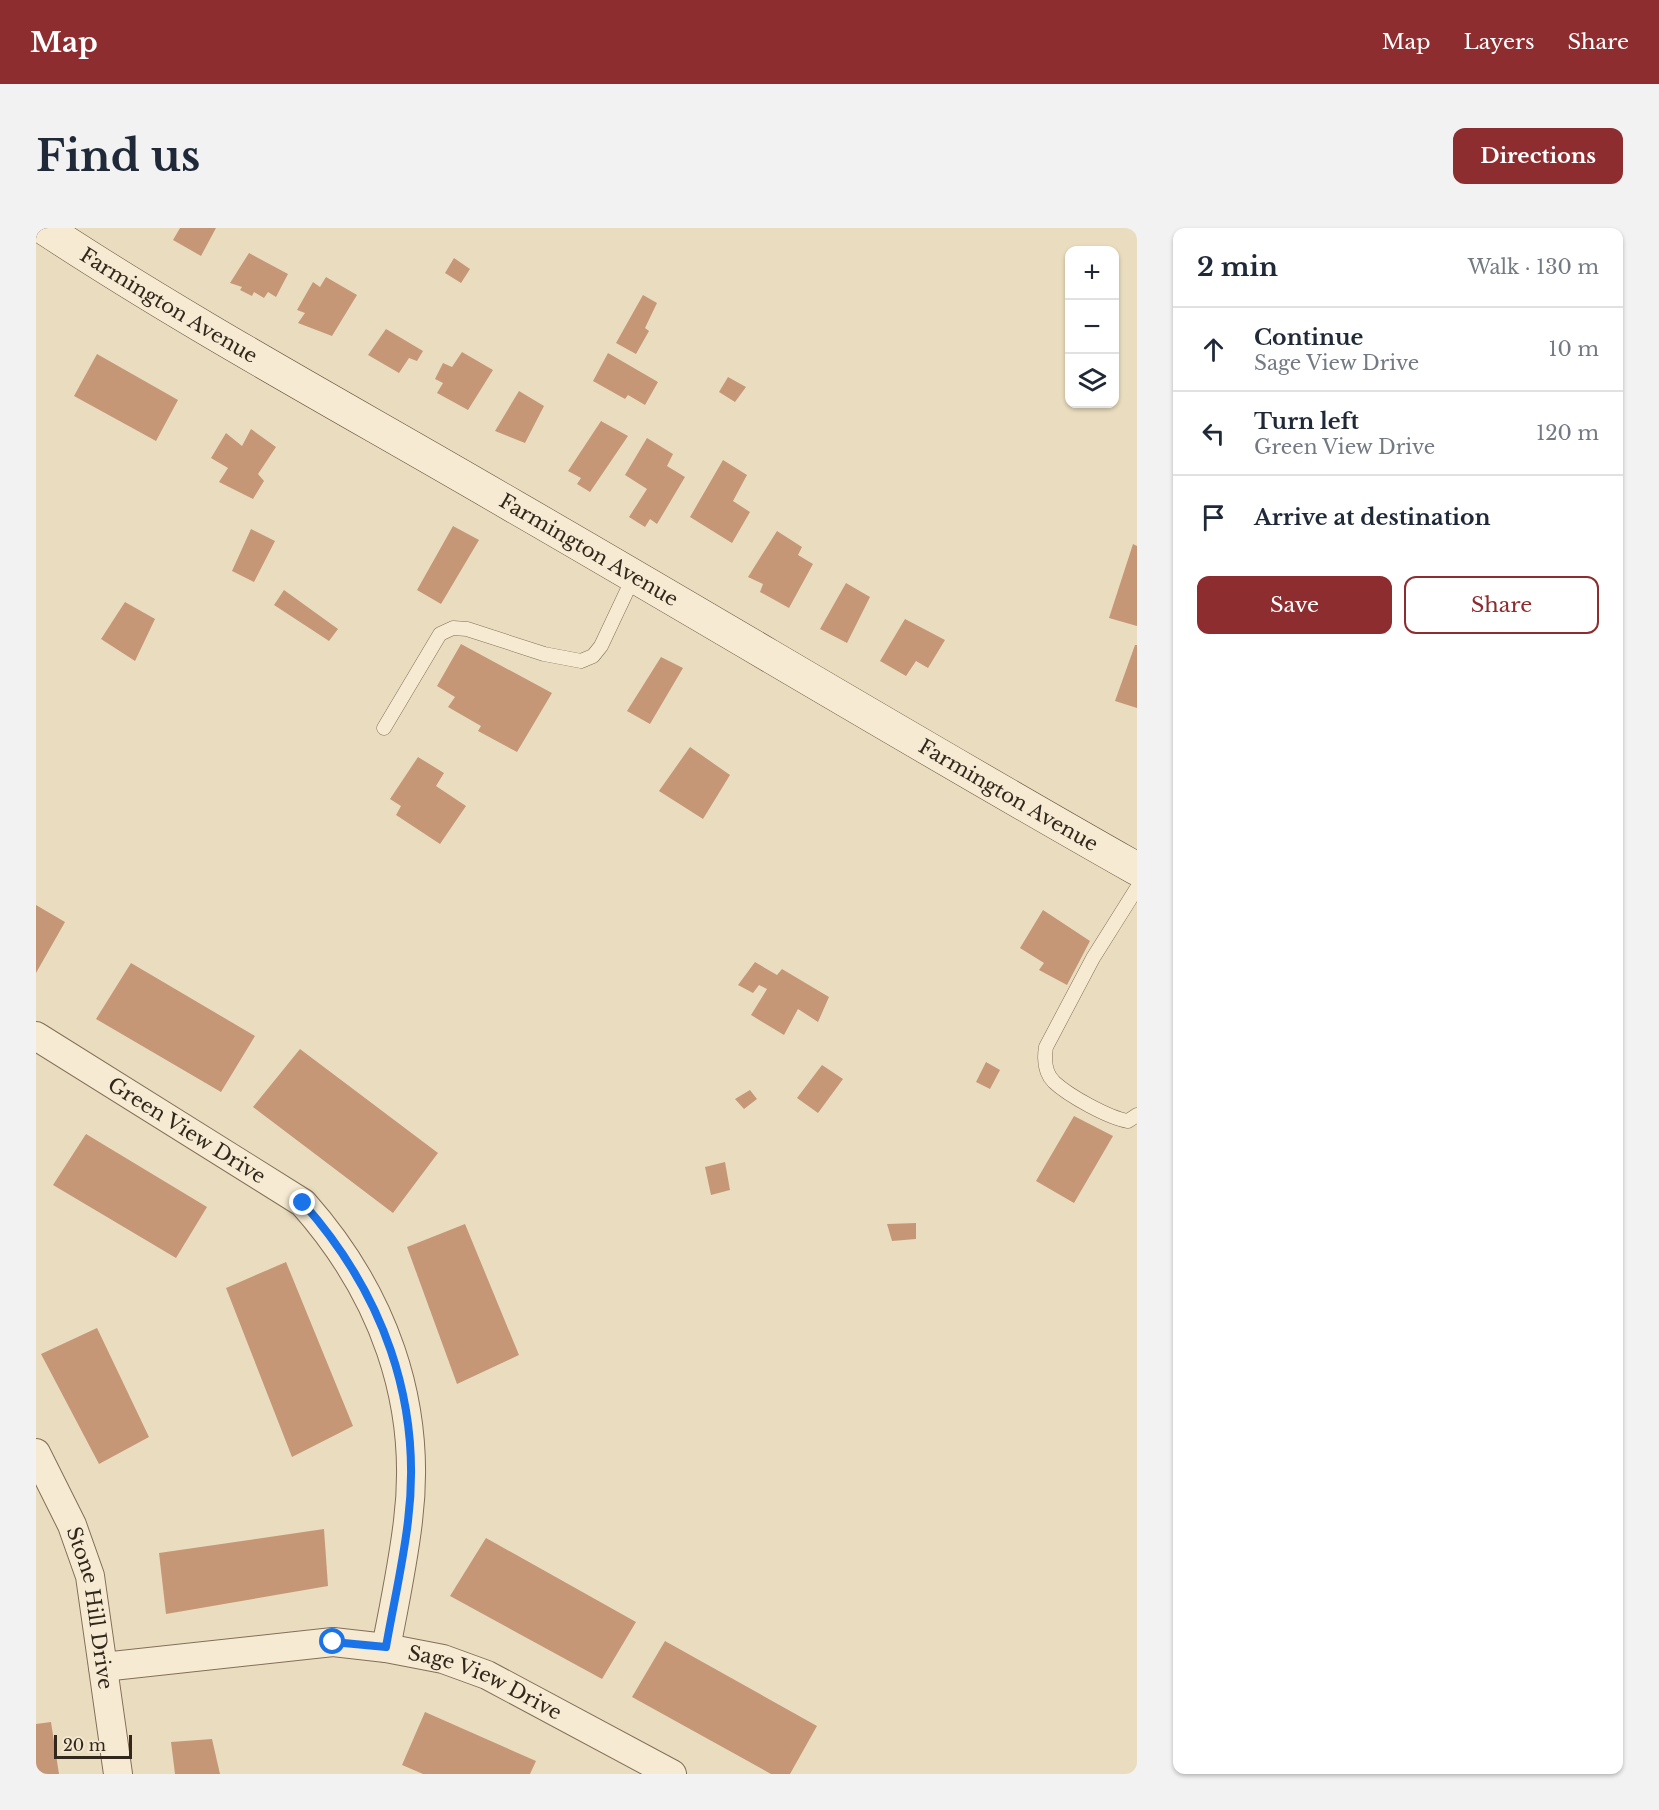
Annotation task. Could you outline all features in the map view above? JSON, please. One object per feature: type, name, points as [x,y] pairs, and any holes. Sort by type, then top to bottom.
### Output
[{"type":"street","name":"Farmington Avenue","points":[[44,228],[145,291],[634,576],[958,769],[1137,869]]},
{"type":"street","name":"Green View Drive","points":[[38,1043],[303,1203],[333,1237],[366,1292],[391,1346],[404,1393],[411,1444],[408,1520],[386,1647]]},
{"type":"street","name":"Stone Hill Drive","points":[[36,1453],[72,1526],[90,1576],[118,1774]]},
{"type":"street","name":"Sage View Drive","points":[[103,1667],[333,1642],[386,1647],[443,1659],[487,1675],[672,1774]]},
{"type":"lane","points":[[384,728],[440,634],[453,628],[467,629],[543,654],[581,661],[593,656],[601,646],[634,576]]},
{"type":"lane","points":[[1137,888],[1088,968],[1046,1047],[1044,1062],[1053,1081],[1112,1118],[1128,1121],[1137,1115]]},
{"type":"building","points":[[180,228],[216,228],[201,256],[173,240]]},
{"type":"building","points":[[249,253],[288,274],[276,297],[268,292],[264,298],[254,292],[252,296],[240,290],[242,287],[230,283]]},
{"type":"building","points":[[454,258],[470,269],[461,283],[445,273]]},
{"type":"building","points":[[326,277],[357,295],[332,336],[298,323],[305,313],[297,310],[313,282],[320,287]]},
{"type":"building","points":[[643,295],[657,303],[645,328],[649,331],[636,354],[616,343]]},
{"type":"building","points":[[386,329],[423,351],[417,361],[409,358],[399,373],[368,355]]},
{"type":"building","points":[[462,352],[493,370],[468,410],[437,393],[443,383],[435,379],[443,363],[452,367]]},
{"type":"building","points":[[608,353],[658,382],[645,405],[628,395],[625,399],[593,381]]},
{"type":"building","points":[[97,354],[178,400],[156,441],[74,396]]},
{"type":"building","points":[[728,377],[746,387],[735,402],[719,392]]},
{"type":"building","points":[[519,391],[544,406],[525,443],[495,431]]},
{"type":"building","points":[[601,421],[628,436],[590,492],[577,484],[581,478],[568,471]]},
{"type":"building","points":[[251,429],[276,447],[258,474],[264,481],[253,499],[219,482],[228,468],[211,458],[226,433],[242,446]]},
{"type":"building","points":[[647,438],[673,454],[667,466],[685,477],[657,524],[650,519],[645,527],[629,517],[647,489],[625,475]]},
{"type":"building","points":[[723,460],[747,475],[733,501],[750,512],[732,543],[690,517]]},
{"type":"building","points":[[453,526],[479,540],[441,604],[417,590]]},
{"type":"building","points":[[251,529],[275,541],[254,582],[232,571]]},
{"type":"building","points":[[777,531],[802,547],[798,555],[813,564],[789,608],[760,592],[763,584],[748,577]]},
{"type":"building","points":[[1133,544],[1137,546],[1137,626],[1109,618]]},
{"type":"building","points":[[846,583],[870,597],[847,643],[820,629]]},
{"type":"building","points":[[284,590],[338,629],[329,641],[274,605]]},
{"type":"building","points":[[125,602],[155,619],[135,661],[101,639]]},
{"type":"building","points":[[905,619],[945,640],[928,668],[916,661],[906,676],[880,661]]},
{"type":"building","points":[[461,644],[552,693],[517,752],[478,731],[481,726],[448,707],[455,697],[437,686]]},
{"type":"building","points":[[1135,645],[1137,645],[1137,708],[1115,701]]},
{"type":"building","points":[[661,657],[683,668],[650,724],[627,711]]},
{"type":"building","points":[[690,747],[730,775],[703,819],[659,791]]},
{"type":"building","points":[[418,757],[444,773],[436,786],[466,806],[440,844],[396,815],[401,806],[390,799]]},
{"type":"building","points":[[36,905],[65,922],[36,973]]},
{"type":"building","points":[[1043,910],[1090,941],[1067,985],[1039,970],[1044,963],[1020,948]]},
{"type":"building","points":[[755,962],[777,975],[782,969],[829,997],[818,1022],[798,1009],[784,1035],[751,1015],[767,989],[759,985],[753,993],[738,985]]},
{"type":"building","points":[[131,963],[255,1036],[221,1092],[96,1019]]},
{"type":"building","points":[[300,1049],[438,1153],[393,1213],[253,1107]]},
{"type":"building","points":[[986,1062],[1000,1070],[990,1089],[976,1082]]},
{"type":"building","points":[[822,1065],[843,1079],[818,1113],[797,1098]]},
{"type":"building","points":[[750,1090],[757,1099],[744,1109],[735,1099]]},
{"type":"building","points":[[1074,1116],[1113,1136],[1074,1203],[1036,1181]]},
{"type":"building","points":[[86,1134],[207,1207],[176,1258],[53,1185]]},
{"type":"building","points":[[725,1162],[730,1190],[711,1195],[705,1167]]},
{"type":"building","points":[[916,1223],[916,1239],[892,1241],[887,1224]]},
{"type":"building","points":[[465,1224],[519,1355],[457,1384],[407,1247]]},
{"type":"building","points":[[286,1262],[353,1426],[292,1457],[226,1288]]},
{"type":"building","points":[[97,1328],[149,1437],[99,1464],[41,1354]]},
{"type":"building","points":[[324,1529],[328,1586],[166,1614],[159,1553]]},
{"type":"building","points":[[486,1538],[636,1622],[602,1679],[450,1596]]},
{"type":"building","points":[[665,1641],[817,1726],[790,1774],[771,1774],[632,1697]]},
{"type":"building","points":[[425,1712],[536,1761],[530,1774],[423,1774],[402,1765]]},
{"type":"building","points":[[51,1722],[59,1774],[36,1774],[36,1724]]},
{"type":"building","points":[[212,1739],[220,1774],[175,1774],[171,1742]]},
{"type":"route","points":[[303,1203],[333,1237],[366,1292],[391,1346],[404,1393],[411,1444],[408,1520],[386,1647],[333,1642]]}]
